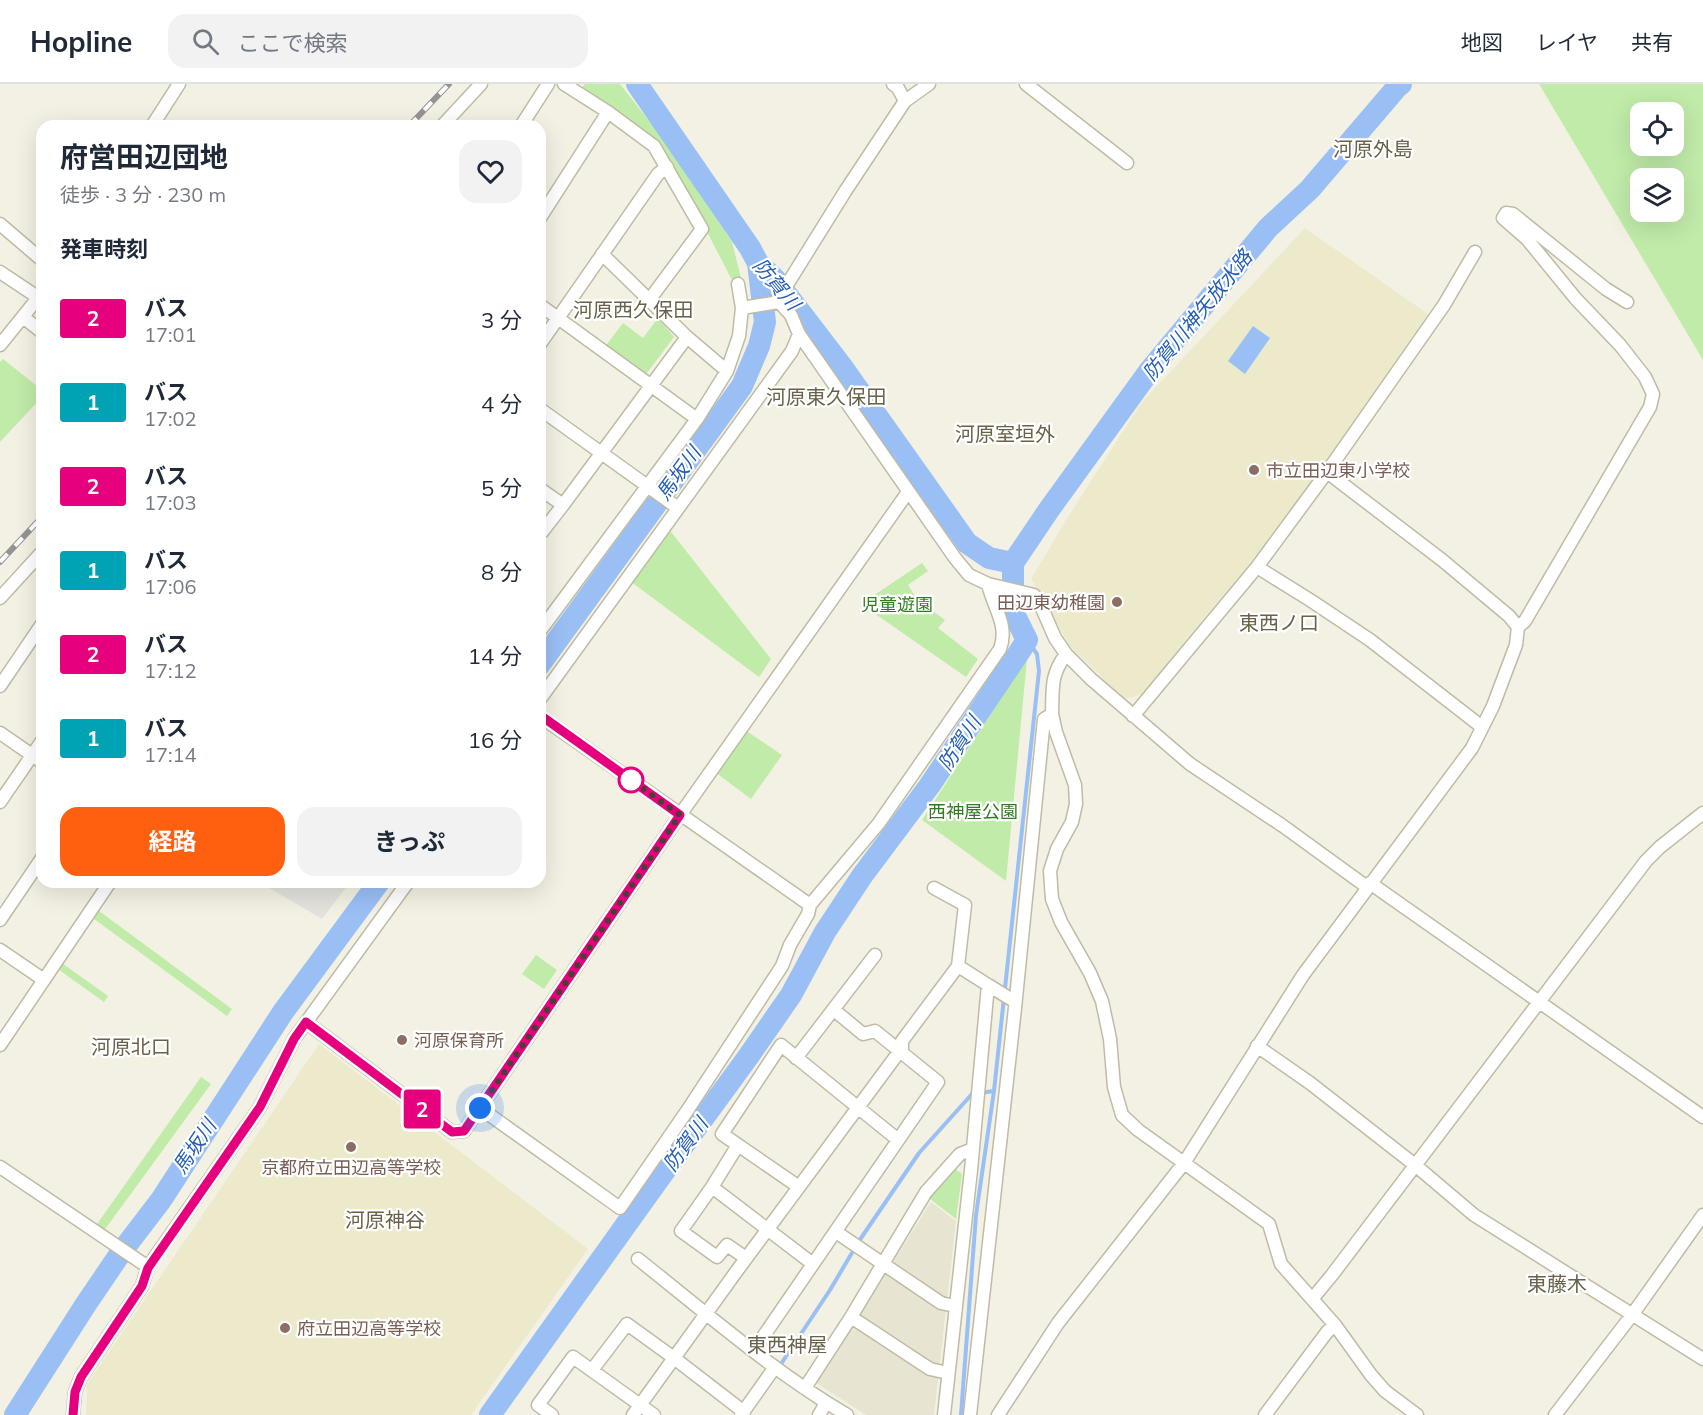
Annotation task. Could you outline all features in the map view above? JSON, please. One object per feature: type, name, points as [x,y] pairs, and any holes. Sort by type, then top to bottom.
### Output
[{"type":"street","points":[[156,120],[179,84]]},
{"type":"street","points":[[448,120],[481,84]]},
{"type":"street","points":[[525,120],[548,84]]},
{"type":"street","points":[[564,84],[608,112],[654,146],[702,229],[650,299]]},
{"type":"street","points":[[893,84],[905,101]]},
{"type":"street","points":[[746,307],[777,300],[905,101],[928,84]]},
{"type":"street","points":[[1026,84],[1127,164]]},
{"type":"street","points":[[546,209],[608,112]]},
{"type":"street","points":[[546,335],[658,174],[667,167]]},
{"type":"street","points":[[998,1415],[1058,1323],[1184,1163],[1303,975],[1472,748],[1493,706],[1516,645],[1518,627],[1525,621],[1650,407],[1653,394],[1645,377],[1527,239],[1503,218],[1506,213],[1513,214],[1606,290],[1627,302]]},
{"type":"street","points":[[0,224],[36,255]]},
{"type":"street","points":[[1133,716],[1257,567],[1444,305],[1475,252]]},
{"type":"street","points":[[602,254],[687,337],[727,371]]},
{"type":"street","points":[[0,272],[36,293]]},
{"type":"street","points":[[546,623],[651,489],[727,371],[746,307],[738,284]]},
{"type":"street","points":[[0,345],[36,300]]},
{"type":"street","points":[[777,300],[791,315],[799,334],[908,492],[969,575],[994,585],[1034,596],[1055,638],[1066,654],[1091,679],[1190,764],[1538,1001],[1703,1117]]},
{"type":"street","points":[[546,309],[697,419]]},
{"type":"street","points":[[23,317],[36,327]]},
{"type":"street","points":[[546,690],[674,505],[792,351],[799,334]]},
{"type":"street","points":[[546,528],[687,337]]},
{"type":"street","points":[[546,413],[674,505]]},
{"type":"street","points":[[1327,472],[1442,560],[1509,616],[1518,627]]},
{"type":"street","points":[[306,1022],[452,1132],[464,1131],[680,815],[908,492]]},
{"type":"street","points":[[546,493],[562,505]]},
{"type":"street","points":[[0,598],[36,559]]},
{"type":"street","points":[[1257,567],[1370,640],[1482,728]]},
{"type":"street","points":[[480,1108],[620,1208],[782,966],[790,945],[808,914],[810,905],[879,823],[1000,648],[1004,630],[994,585]]},
{"type":"street","points":[[0,686],[36,633]]},
{"type":"street","points":[[1066,654],[1053,675],[1052,714],[1075,785],[1076,804],[1072,822],[1057,849],[1050,871],[1052,899],[1061,922],[1090,973],[1102,1001],[1110,1039],[1113,1087],[1122,1115],[1138,1130],[1269,1224],[1281,1264],[1313,1298],[1385,1391],[1417,1415]]},
{"type":"street","points":[[970,1415],[1044,719],[1052,714]]},
{"type":"street","points":[[546,720],[810,905]]},
{"type":"street","points":[[0,733],[36,758]]},
{"type":"street","points":[[0,802],[36,760]]},
{"type":"street","points":[[1313,1298],[1646,861],[1703,813]]},
{"type":"street","points":[[0,920],[36,867]]},
{"type":"street","points":[[0,1045],[106,888]]},
{"type":"street","points":[[73,1415],[75,1392],[81,1377],[142,1286],[148,1268],[260,1107],[294,1039],[404,888]]},
{"type":"street","points":[[633,1415],[767,1229],[900,1051],[902,1041],[958,966],[965,905],[933,888]]},
{"type":"street","points":[[0,950],[44,980]]},
{"type":"street","points":[[796,1058],[875,955]]},
{"type":"street","points":[[958,966],[1014,1001]]},
{"type":"street","points":[[944,1415],[988,985]]},
{"type":"street","points":[[754,1350],[938,1082],[875,1031],[863,1034],[834,1010]]},
{"type":"street","points":[[799,1187],[722,1134],[781,1045],[897,1139]]},
{"type":"street","points":[[1257,1046],[1310,1083],[1415,1165],[1474,1215],[1703,1359]]},
{"type":"street","points":[[738,1145],[681,1231],[717,1257],[727,1245],[746,1258]]},
{"type":"street","points":[[805,1388],[926,1192],[960,1154],[973,1149]]},
{"type":"street","points":[[0,1167],[148,1268]]},
{"type":"street","points":[[712,1187],[813,1264]]},
{"type":"street","points":[[1555,1415],[1632,1315],[1703,1215]]},
{"type":"street","points":[[836,1232],[941,1303],[955,1306]]},
{"type":"street","points":[[638,1259],[778,1369],[846,1415]]},
{"type":"street","points":[[850,1317],[930,1369],[948,1372]]},
{"type":"street","points":[[592,1370],[627,1324],[674,1358],[742,1413],[778,1369]]},
{"type":"street","points":[[1265,1415],[1327,1332],[1335,1325]]},
{"type":"street","points":[[552,1415],[538,1405],[573,1357],[654,1415]]},
{"type":"street","points":[[819,1415],[826,1403]]},
{"type":"shaded area","points":[[1305,228],[1428,314],[1325,464],[1247,567],[1142,695],[1124,699],[1069,645],[1031,579],[1141,403]]},
{"type":"shaded area","points":[[269,888],[345,888],[322,919]]},
{"type":"shaded area","name":"京都府立田辺高等学校","points":[[319,1044],[588,1249],[471,1415],[86,1415],[87,1384]]},
{"type":"shaded area","points":[[931,1202],[956,1221],[934,1415],[866,1415],[816,1383]]},
{"type":"green space","points":[[585,84],[620,84],[661,136],[732,242],[742,282],[732,280],[657,144],[582,88]]},
{"type":"green space","points":[[1539,84],[1703,84],[1703,360]]},
{"type":"green space","points":[[658,318],[674,337],[644,377],[604,348],[623,323],[643,338]]},
{"type":"green space","points":[[3,359],[36,385],[36,403],[0,442],[0,362]]},
{"type":"green space","points":[[668,528],[771,659],[759,677],[630,581]]},
{"type":"green space","name":"児童遊園","points":[[922,563],[928,571],[908,585],[917,599],[945,620],[938,628],[978,659],[966,677],[861,604]]},
{"type":"green space","name":"西神屋公園","points":[[1027,659],[1006,881],[922,820]]},
{"type":"green space","points":[[745,730],[782,755],[751,799],[715,772]]},
{"type":"green space","points":[[95,908],[232,1009],[227,1016],[90,916]]},
{"type":"green space","points":[[536,955],[557,970],[544,989],[522,974]]},
{"type":"green space","points":[[59,961],[108,996],[104,1002],[55,967]]},
{"type":"green space","points":[[201,1077],[211,1084],[103,1232],[95,1227]]},
{"type":"green space","points":[[954,1168],[962,1174],[956,1219],[929,1198]]},
{"type":"water","points":[[1253,326],[1270,338],[1245,374],[1228,361]]},
{"type":"waterway","name":"防賀川","points":[[637,84],[758,263],[774,278],[843,368],[967,543],[989,558],[1013,563]]},
{"type":"waterway","name":"防賀川神矢放水路","points":[[1013,563],[1150,370],[1268,228],[1310,189],[1401,84]]},
{"type":"waterway","name":"馬坂川","points":[[546,656],[742,386],[759,346],[765,322],[758,263]]},
{"type":"waterway","name":"防賀川","points":[[490,1415],[791,995],[825,932],[862,876],[930,785],[1027,640],[1015,616],[1013,563]]},
{"type":"waterway","points":[[961,1415],[976,1215],[994,1091],[1039,671],[1037,654],[1027,640]]},
{"type":"waterway","name":"馬坂川","points":[[15,1415],[86,1304],[122,1251],[161,1200],[283,1012],[375,888]]},
{"type":"waterway","points":[[779,1367],[859,1241],[919,1153],[972,1094],[994,1091]]},
{"type":"railway","points":[[415,120],[449,84]]},
{"type":"railway","points":[[0,562],[36,523]]},
{"type":"bus line","name":"2","points":[[73,1415],[75,1392],[81,1377],[142,1286],[148,1268],[260,1107],[294,1039],[306,1022],[452,1132],[464,1131],[680,815],[546,719]]},
{"type":"place","name":"市立田辺東小学校","points":[[1254,470]]},
{"type":"place","name":"田辺東幼稚園","points":[[1117,602]]},
{"type":"place","name":"河原保育所","points":[[402,1040]]},
{"type":"place","name":"京都府立田辺高等学校","points":[[351,1147]]},
{"type":"place","name":"府立田辺高等学校","points":[[285,1328]]},
{"type":"district","name":"河原外島","points":[[1373,148]]},
{"type":"district","name":"河原西久保田","points":[[633,309]]},
{"type":"district","name":"河原東久保田","points":[[826,396]]},
{"type":"district","name":"河原室垣外","points":[[1005,433]]},
{"type":"district","name":"東西ノ口","points":[[1279,622]]},
{"type":"district","name":"河原北口","points":[[131,1046]]},
{"type":"district","name":"河原神谷","points":[[385,1219]]},
{"type":"district","name":"東藤木","points":[[1557,1283]]},
{"type":"district","name":"東西神屋","points":[[787,1344]]},
{"type":"route","points":[[480,1108],[680,815],[627,777],[631,780]]}]
